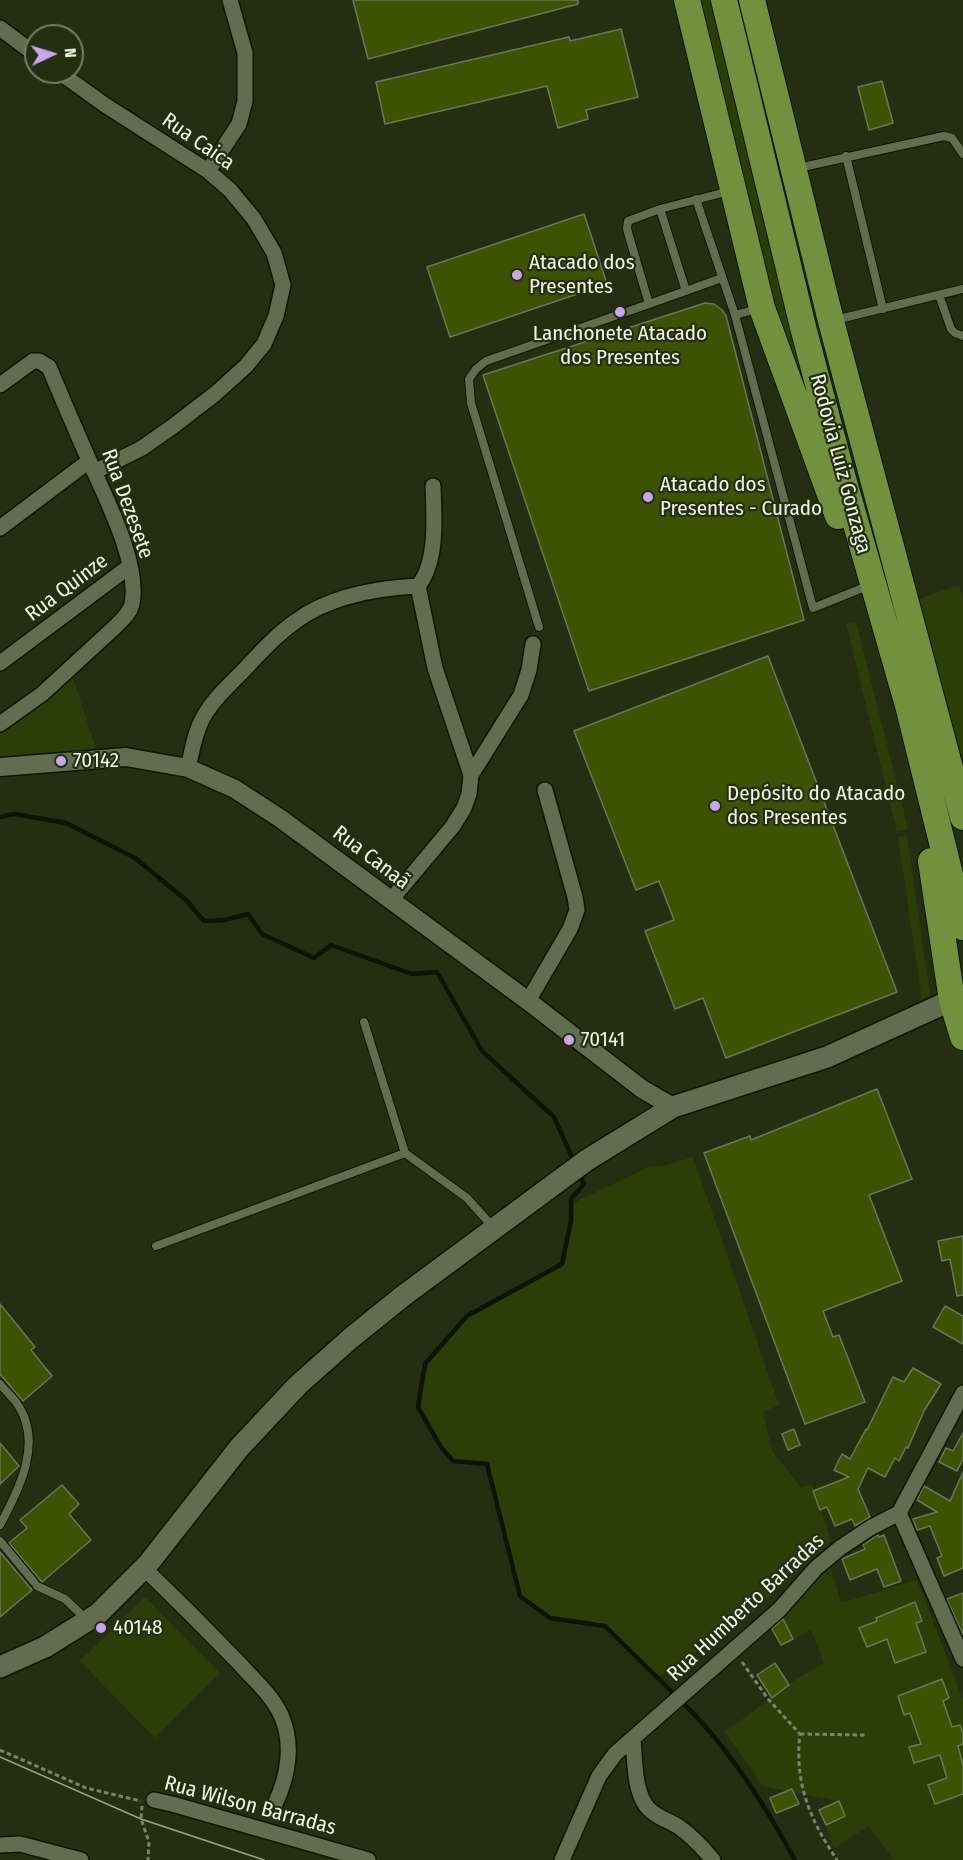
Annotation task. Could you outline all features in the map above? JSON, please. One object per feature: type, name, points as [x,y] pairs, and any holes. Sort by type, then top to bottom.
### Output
[{"type":"highway","points":[[687,0],[762,308],[866,587],[882,615]]},
{"type":"highway","name":"Rodovia Luiz Gonzaga","points":[[724,0],[803,327],[909,709],[963,927]]},
{"type":"highway","name":"Rodovia Luiz Gonzaga","points":[[752,0],[831,321],[963,817]]},
{"type":"highway","points":[[909,709],[952,999],[963,1037]]},
{"type":"main road","points":[[0,1667],[45,1647],[89,1621],[112,1602],[144,1568],[239,1448],[298,1385],[403,1296],[586,1160],[673,1107],[827,1057],[952,999]]},
{"type":"street","points":[[208,171],[239,124],[245,101],[245,53],[230,0]]},
{"type":"street","points":[[0,28],[24,46]]},
{"type":"street","name":"Rua Caica","points":[[0,528],[92,467],[142,448],[215,394],[246,366],[264,344],[276,316],[282,285],[274,253],[254,219],[230,190],[208,171],[76,84]]},
{"type":"street","name":"Rua Dezesete","points":[[0,386],[27,364],[39,361],[49,367],[115,519],[130,566],[133,595],[128,614],[42,694],[0,724]]},
{"type":"street","points":[[391,900],[453,826],[469,794],[471,775],[435,668],[418,586],[427,571],[434,531],[433,486]]},
{"type":"street","name":"Rua Quinze","points":[[0,663],[130,566]]},
{"type":"street","points":[[188,768],[198,727],[208,708],[272,641],[296,620],[328,604],[347,598],[392,587],[418,586]]},
{"type":"street","points":[[471,775],[521,695],[529,670],[533,644]]},
{"type":"street","name":"Rua Canaã","points":[[0,767],[126,757],[188,768],[235,789],[272,813],[391,900],[642,1089],[673,1107]]},
{"type":"street","points":[[528,1001],[570,929],[576,910],[575,897],[545,790]]},
{"type":"street","points":[[963,1393],[899,1513],[963,1659]]},
{"type":"street","name":"Rua Humberto Barradas","points":[[562,1860],[599,1776],[615,1754],[779,1610],[816,1568],[870,1528],[899,1513]]},
{"type":"street","points":[[144,1568],[269,1695],[282,1717],[288,1744],[288,1765],[275,1804]]},
{"type":"street","points":[[633,1740],[639,1790],[644,1804],[651,1812],[680,1828],[713,1860]]},
{"type":"street","name":"Rua Wilson Barradas","points":[[150,1801],[172,1804],[368,1860]]},
{"type":"street","points":[[0,1845],[20,1844],[81,1860]]},
{"type":"lane","points":[[794,169],[944,136],[952,138],[963,154]]},
{"type":"lane","points":[[846,156],[883,309]]},
{"type":"lane","points":[[649,304],[626,224],[631,218],[732,190]]},
{"type":"lane","points":[[696,199],[735,315],[813,608],[866,587]]},
{"type":"lane","points":[[660,209],[686,291]]},
{"type":"lane","points":[[539,627],[471,403],[469,379],[476,369],[486,362],[722,279]]},
{"type":"lane","points":[[831,321],[963,289]]},
{"type":"lane","points":[[939,295],[951,329],[963,336]]},
{"type":"lane","points":[[735,315],[762,308]]},
{"type":"lane","points":[[364,1022],[405,1154],[467,1198],[494,1228]]},
{"type":"lane","points":[[156,1246],[405,1154]]},
{"type":"lane","points":[[0,1384],[16,1402],[22,1413],[29,1445],[26,1467],[2,1513],[0,1525]]},
{"type":"lane","points":[[0,1541],[36,1584],[65,1599],[89,1621]]},
{"type":"path","points":[[734,1651],[768,1699],[800,1734],[798,1766],[809,1809],[821,1837],[837,1860]]},
{"type":"path","points":[[800,1734],[865,1735]]},
{"type":"path","points":[[0,1750],[86,1788],[150,1801]]},
{"type":"path","name":"Rua Wilson Barradas","points":[[147,1860],[149,1842],[141,1807],[150,1801]]},
{"type":"green space","points":[[693,0],[715,0],[818,414],[773,321]]},
{"type":"green space","points":[[959,585],[963,599],[963,780],[916,600]]},
{"type":"green space","points":[[856,622],[908,828],[897,832],[846,623]]},
{"type":"green space","points":[[73,678],[97,752],[0,762],[0,733]]},
{"type":"green space","points":[[907,836],[930,995],[922,999],[898,837]]},
{"type":"green space","points":[[693,1157],[779,1405],[763,1412],[772,1451],[801,1487],[812,1484],[831,1541],[744,1620],[657,1678],[605,1626],[550,1618],[520,1596],[487,1464],[453,1461],[441,1447],[418,1407],[425,1364],[467,1316],[562,1264],[571,1221],[571,1207],[579,1200],[651,1166],[663,1166]]},
{"type":"green space","points":[[830,1565],[841,1603],[917,1580],[963,1700],[963,1860],[894,1860],[869,1826],[834,1848],[826,1825],[845,1816],[839,1801],[763,1786],[725,1732],[794,1681],[824,1663],[811,1630],[793,1639],[781,1616]]},
{"type":"green space","points":[[145,1597],[220,1673],[155,1738],[80,1661]]},
{"type":"building","points":[[353,0],[578,0],[578,4],[368,59]]},
{"type":"building","points":[[621,29],[638,97],[586,110],[588,119],[558,128],[547,86],[385,124],[376,82],[569,37],[570,41]]},
{"type":"building","points":[[882,81],[893,123],[869,130],[858,87]]},
{"type":"building","name":"Atacado dos Presentes","points":[[584,214],[607,284],[450,337],[427,267]]},
{"type":"building","name":"Atacado dos Presentes - Curado","points":[[705,303],[714,304],[726,316],[804,620],[589,691],[483,375]]},
{"type":"building","name":"Depósito do Atacado dos Presentes","points":[[768,656],[897,992],[726,1058],[703,998],[675,1009],[645,931],[674,920],[659,881],[636,890],[574,731]]},
{"type":"building","points":[[877,1089],[912,1179],[869,1195],[902,1281],[823,1311],[833,1337],[839,1335],[865,1402],[805,1424],[704,1153],[750,1136],[751,1140]]},
{"type":"building","points":[[963,1236],[963,1295],[957,1296],[950,1259],[942,1261],[938,1241]]},
{"type":"building","points":[[0,1304],[35,1347],[31,1350],[52,1376],[23,1401],[0,1374]]},
{"type":"building","points":[[945,1306],[963,1316],[963,1344],[933,1327]]},
{"type":"building","points":[[913,1368],[941,1384],[924,1411],[908,1448],[906,1447],[899,1461],[895,1458],[885,1477],[868,1468],[858,1489],[870,1517],[855,1526],[852,1519],[835,1526],[827,1507],[820,1510],[813,1491],[849,1477],[834,1470],[842,1454],[850,1459],[893,1377],[904,1382]]},
{"type":"building","points":[[794,1429],[800,1445],[788,1450],[782,1434]]},
{"type":"building","points":[[963,1433],[963,1459],[957,1471],[939,1462],[946,1448],[953,1451]]},
{"type":"building","points":[[0,1443],[19,1466],[0,1484]]},
{"type":"building","points":[[963,1472],[963,1568],[944,1576],[937,1558],[942,1556],[930,1526],[917,1530],[913,1519],[937,1512],[917,1500],[924,1486],[950,1501]]},
{"type":"building","points":[[62,1485],[79,1504],[69,1514],[91,1540],[42,1582],[9,1543],[27,1528],[20,1520]]},
{"type":"building","points":[[878,1535],[879,1537],[884,1535],[901,1581],[884,1587],[877,1569],[850,1580],[842,1559],[865,1549],[863,1545]]},
{"type":"building","points":[[0,1552],[32,1590],[0,1617]]},
{"type":"building","points":[[963,1593],[963,1635],[947,1599]]},
{"type":"building","points":[[915,1602],[922,1621],[916,1623],[926,1652],[895,1663],[887,1639],[867,1647],[859,1628],[877,1621],[876,1618]]},
{"type":"building","points":[[783,1619],[793,1639],[781,1645],[772,1629]]},
{"type":"building","points":[[775,1663],[789,1685],[772,1698],[757,1675]]},
{"type":"building","points":[[942,1679],[949,1698],[943,1701],[952,1727],[960,1725],[963,1734],[963,1744],[958,1746],[963,1766],[963,1794],[935,1804],[928,1785],[947,1778],[940,1755],[914,1763],[909,1747],[921,1744],[910,1713],[904,1715],[898,1696]]},
{"type":"building","points":[[792,1789],[799,1804],[776,1813],[770,1798]]},
{"type":"building","points":[[839,1801],[845,1816],[826,1825],[819,1810]]},
{"type":"waterway","points":[[0,817],[14,814],[66,823],[135,858],[186,900],[204,921],[225,920],[248,914],[262,934],[314,958],[331,945],[412,974],[437,972],[482,1051],[554,1117],[574,1162]]},
{"type":"waterway","points":[[579,1172],[584,1184],[571,1199],[571,1221],[562,1264],[467,1316],[425,1364],[418,1407],[441,1447],[453,1461],[487,1464],[520,1596],[550,1618],[605,1626],[675,1695]]},
{"type":"waterway","points":[[681,1701],[713,1736],[744,1776],[795,1860]]},
{"type":"tram line","points":[[0,1757],[141,1819],[264,1860]]},
{"type":"place","name":"Atacado dos Presentes","points":[[517,275]]},
{"type":"place","name":"Lanchonete Atacado dos Presentes","points":[[620,312]]},
{"type":"place","name":"Atacado dos Presentes - Curado","points":[[648,497]]},
{"type":"place","name":"70142","points":[[61,761]]},
{"type":"place","name":"Depósito do Atacado dos Presentes","points":[[715,806]]},
{"type":"place","name":"70141","points":[[569,1040]]},
{"type":"place","name":"40148","points":[[101,1628]]}]
